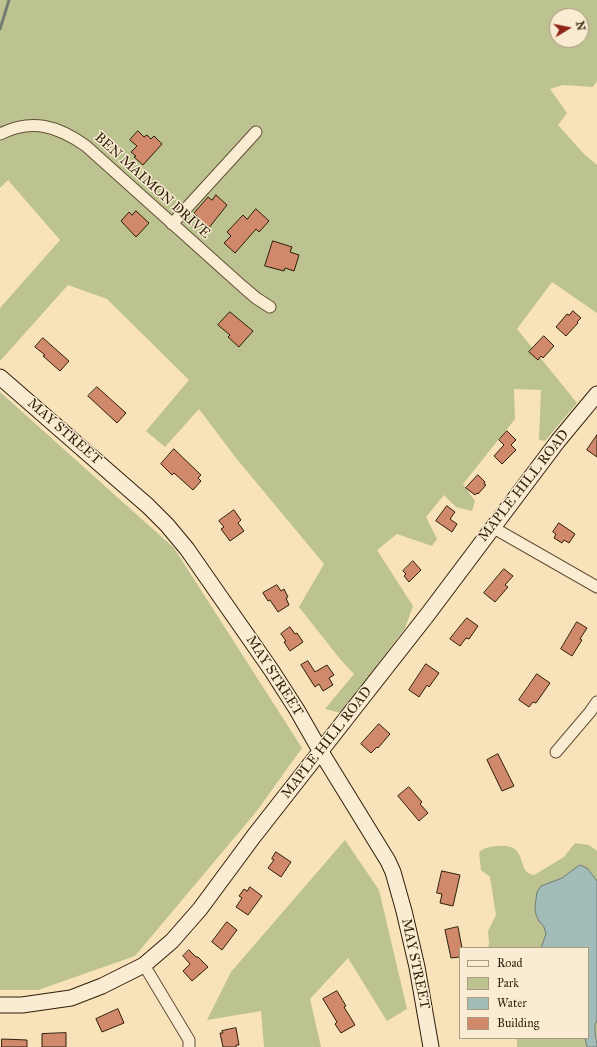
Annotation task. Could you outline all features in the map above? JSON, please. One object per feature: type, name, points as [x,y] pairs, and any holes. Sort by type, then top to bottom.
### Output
[{"type":"street","name":"BEN MAIMON DRIVE","points":[[0,134],[8,130],[33,125],[47,126],[72,136],[86,146],[256,298],[270,307]]},
{"type":"street","points":[[172,224],[256,132]]},
{"type":"street","name":"MAY STREET","points":[[0,377],[148,506],[167,525],[187,549],[272,671],[379,845],[393,872],[417,967],[431,1047]]},
{"type":"street","name":"MAPLE HILL ROAD","points":[[0,1006],[22,1005],[71,998],[102,986],[144,965],[172,941],[200,909],[254,836],[428,614],[558,441],[597,394]]},
{"type":"street","points":[[492,527],[597,587]]},
{"type":"street","points":[[556,752],[597,702]]},
{"type":"street","points":[[144,965],[189,1040],[189,1047]]},
{"type":"green space","points":[[0,0],[597,0],[597,81],[593,87],[563,85],[550,89],[567,113],[558,125],[584,154],[597,165],[597,313],[552,282],[517,329],[577,403],[545,441],[539,440],[541,390],[514,389],[515,419],[463,484],[475,501],[472,511],[456,507],[444,495],[426,517],[437,539],[432,546],[397,534],[377,550],[413,606],[405,628],[341,713],[325,709],[354,674],[340,659],[299,607],[324,564],[236,458],[199,409],[165,447],[146,431],[189,380],[107,299],[68,285],[0,361],[0,308],[60,240],[8,180],[0,188]]},
{"type":"green space","points":[[0,392],[174,548],[302,748],[256,812],[135,956],[38,990],[0,990]]},
{"type":"green space","points":[[345,840],[379,890],[407,1009],[387,1021],[348,958],[310,999],[321,1047],[264,1047],[261,1011],[207,1020],[231,972]]},
{"type":"green space","points":[[575,843],[589,845],[597,851],[597,1047],[517,1047],[516,1039],[589,1039],[589,947],[488,947],[488,931],[496,915],[490,877],[481,870],[479,852],[496,846],[507,846],[514,848],[521,858],[525,869],[528,873],[534,875],[564,857]]},
{"type":"water","points":[[580,865],[587,868],[597,881],[597,1020],[595,1030],[597,1047],[587,1047],[585,1039],[589,1039],[589,947],[541,947],[546,934],[544,927],[536,915],[535,907],[537,892],[541,886],[562,878]]},
{"type":"building","points":[[138,131],[144,137],[147,135],[151,139],[154,136],[162,144],[143,165],[131,152],[137,146],[130,140]]},
{"type":"building","points":[[216,195],[227,205],[208,229],[198,220],[199,218],[194,213],[208,197],[212,200]]},
{"type":"building","points":[[256,209],[269,221],[259,232],[256,229],[235,253],[224,243],[231,236],[227,232],[243,215],[247,219]]},
{"type":"building","points":[[136,211],[149,223],[136,237],[121,221],[129,212],[132,215]]},
{"type":"building","points":[[273,241],[292,247],[290,252],[299,255],[294,271],[285,268],[284,271],[265,266]]},
{"type":"building","points":[[573,311],[581,318],[566,336],[556,327],[567,314],[569,315]]},
{"type":"building","points":[[230,312],[253,331],[239,347],[228,337],[230,335],[218,325]]},
{"type":"building","points":[[544,336],[554,346],[543,358],[541,356],[538,360],[529,352]]},
{"type":"building","points":[[43,338],[69,361],[60,371],[35,347]]},
{"type":"building","points":[[97,387],[126,413],[117,423],[88,396]]},
{"type":"building","points":[[507,431],[516,440],[511,445],[516,450],[502,464],[494,456],[504,445],[499,440]]},
{"type":"building","points":[[597,435],[597,457],[587,450]]},
{"type":"building","points":[[174,449],[201,475],[198,478],[201,481],[193,490],[174,473],[172,475],[161,464]]},
{"type":"building","points":[[478,475],[486,485],[478,494],[477,493],[475,495],[466,488]]},
{"type":"building","points":[[447,506],[455,512],[450,519],[457,524],[452,532],[436,521]]},
{"type":"building","points":[[234,510],[241,520],[238,523],[244,531],[230,541],[221,529],[224,527],[219,521]]},
{"type":"building","points":[[559,523],[575,534],[569,543],[564,540],[562,543],[554,538],[556,534],[553,532]]},
{"type":"building","points":[[413,561],[421,570],[409,582],[404,576],[406,574],[403,571]]},
{"type":"building","points":[[504,569],[513,576],[505,585],[508,587],[495,602],[484,593]]},
{"type":"building","points":[[277,585],[281,591],[284,589],[288,597],[286,598],[289,605],[278,612],[263,593]]},
{"type":"building","points":[[467,618],[478,626],[469,639],[466,638],[460,646],[450,639]]},
{"type":"building","points":[[577,622],[587,628],[580,639],[582,640],[572,656],[561,649]]},
{"type":"building","points":[[290,627],[295,634],[297,633],[303,642],[290,651],[281,634]]},
{"type":"building","points":[[308,661],[315,672],[327,665],[334,675],[329,678],[333,685],[323,691],[319,684],[315,687],[301,665]]},
{"type":"building","points":[[426,664],[439,673],[429,687],[427,685],[419,697],[409,690]]},
{"type":"building","points":[[537,674],[550,683],[536,703],[533,702],[529,707],[519,700]]},
{"type":"building","points":[[379,724],[390,734],[378,748],[377,747],[371,753],[361,744]]},
{"type":"building","points":[[498,754],[514,786],[502,791],[487,760]]},
{"type":"building","points":[[409,787],[422,802],[420,804],[428,813],[419,821],[398,796]]},
{"type":"building","points":[[276,852],[291,862],[281,877],[268,868],[274,860],[272,859]]},
{"type":"building","points":[[442,871],[460,875],[453,906],[440,903],[442,894],[437,893]]},
{"type":"building","points":[[250,887],[262,896],[248,915],[236,907],[242,898],[239,896],[244,889],[247,891]]},
{"type":"building","points":[[227,922],[237,930],[222,950],[212,942]]},
{"type":"building","points":[[458,927],[462,947],[459,947],[459,957],[451,958],[445,930]]},
{"type":"building","points":[[189,950],[208,967],[192,981],[183,971],[190,964],[183,956]]},
{"type":"building","points":[[337,991],[346,1006],[344,1007],[355,1025],[341,1033],[335,1024],[337,1022],[323,999]]},
{"type":"building","points":[[118,1009],[124,1023],[102,1032],[96,1019]]},
{"type":"building","points":[[236,1028],[239,1045],[236,1045],[236,1047],[223,1047],[220,1033],[223,1033],[222,1031]]},
{"type":"building","points":[[66,1033],[66,1047],[42,1047],[42,1034]]},
{"type":"building","points":[[2,1039],[27,1040],[27,1047],[2,1047]]},
{"type":"waterway","points":[[0,29],[9,0]]}]
